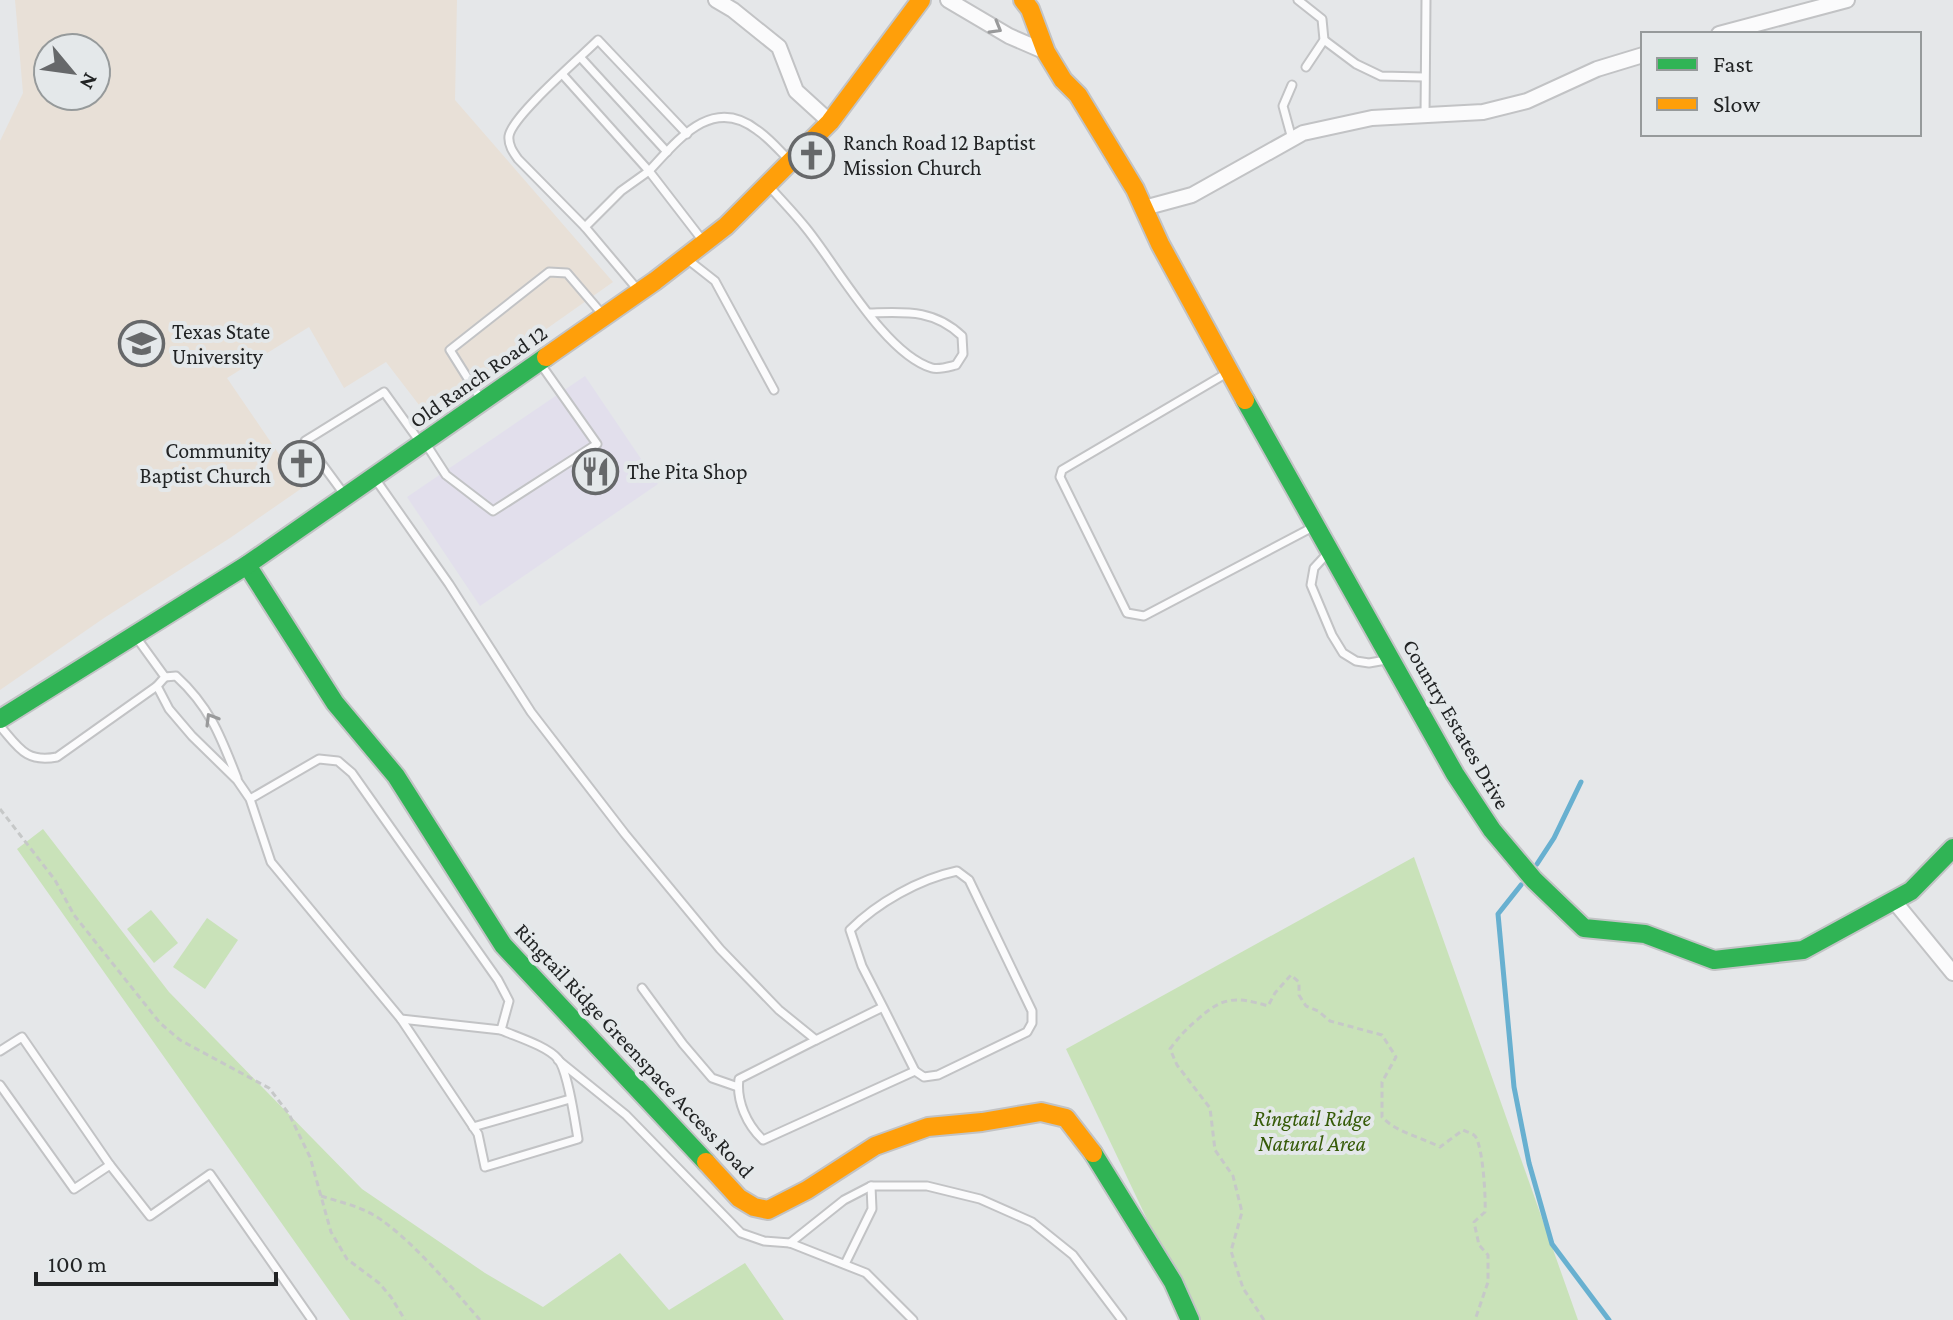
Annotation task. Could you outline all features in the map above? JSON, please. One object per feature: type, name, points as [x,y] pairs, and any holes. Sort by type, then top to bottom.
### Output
[{"type":"street","points":[[716,0],[779,47],[796,91],[830,122]]},
{"type":"street","name":"Old Ranch Road 12","points":[[0,719],[247,565],[540,363],[726,226],[830,122],[921,0]]},
{"type":"street","points":[[948,0],[1009,36],[1046,52]]},
{"type":"street","name":"Country Estates Drive","points":[[1023,0],[1030,9],[1046,52],[1063,80],[1078,95],[1144,208],[1229,372],[1425,722],[1492,830],[1534,880],[1584,928],[1645,934],[1714,960],[1803,950],[1911,891],[1953,848]]},
{"type":"street","points":[[1727,32],[1847,0]]},
{"type":"street","points":[[1144,208],[1192,195],[1303,133],[1372,118],[1483,112],[1527,101],[1597,69],[1641,56]]},
{"type":"street","name":"Ringtail Ridge Greenspace Access Road","points":[[247,565],[335,703],[396,776],[503,945],[739,1198],[754,1207],[768,1210],[807,1190],[875,1146],[928,1127],[1041,1112],[1066,1118],[1089,1147],[1173,1282],[1190,1320]]},
{"type":"street","points":[[1894,901],[1953,973]]},
{"type":"lane","points":[[1298,0],[1322,19],[1324,40],[1306,67]]},
{"type":"lane","points":[[1425,116],[1426,0]]},
{"type":"lane","points":[[639,292],[585,227],[518,159],[510,146],[511,129],[598,40],[687,134]]},
{"type":"lane","points":[[1324,40],[1356,64],[1381,76],[1424,77]]},
{"type":"lane","points":[[581,58],[667,152]]},
{"type":"lane","points":[[563,75],[649,171],[705,242]]},
{"type":"lane","points":[[1292,85],[1283,106],[1292,139]]},
{"type":"lane","points":[[585,227],[621,191],[649,171],[707,119],[724,116],[743,121],[757,130],[790,162]]},
{"type":"lane","points":[[767,185],[805,227],[870,313],[908,356],[934,369],[956,365],[963,354],[962,336],[949,323],[913,312],[870,313]]},
{"type":"lane","points":[[685,258],[715,281],[774,390]]},
{"type":"lane","points":[[483,403],[450,350],[549,272],[567,273],[605,316]]},
{"type":"lane","points":[[347,497],[305,441],[384,392],[446,475],[493,511],[597,444],[540,363]]},
{"type":"lane","points":[[1229,372],[1062,470],[1060,477],[1127,613],[1144,616],[1315,526]]},
{"type":"lane","points":[[375,478],[449,584],[531,712],[625,834],[720,949],[779,1010],[816,1040]]},
{"type":"lane","points":[[1330,551],[1314,568],[1311,585],[1332,635],[1343,653],[1356,661],[1369,663],[1392,659]]},
{"type":"lane","points":[[135,635],[165,677]]},
{"type":"lane","points":[[0,726],[23,753],[41,760],[57,757],[157,686],[165,677],[176,676],[197,695],[217,727],[237,780]]},
{"type":"lane","points":[[157,686],[169,709],[237,780],[250,799],[271,862],[401,1019],[478,1134],[485,1167],[578,1139],[558,1060]]},
{"type":"lane","points":[[250,799],[319,759],[338,761],[352,773],[498,980],[509,1001],[501,1030]]},
{"type":"lane","points":[[957,871],[969,880],[1032,1011],[1032,1023],[1027,1032],[938,1075],[924,1077],[915,1071],[883,1007],[862,966],[850,930],[887,901],[941,874],[957,871]]},
{"type":"lane","points":[[642,988],[712,1078],[738,1087]]},
{"type":"lane","points":[[883,1007],[739,1079],[737,1094],[753,1130],[763,1140],[915,1071]]},
{"type":"lane","points":[[401,1019],[501,1030],[533,1044],[558,1060],[626,1115],[741,1233],[764,1241],[790,1243],[866,1273],[913,1320]]},
{"type":"lane","points":[[0,1051],[22,1037],[110,1165],[150,1216],[210,1174],[312,1320]]},
{"type":"lane","points":[[0,1085],[74,1189],[110,1165]]},
{"type":"lane","points":[[473,1127],[570,1099]]},
{"type":"lane","points":[[790,1243],[844,1200],[871,1186],[927,1186],[980,1199],[1032,1222],[1073,1255],[1122,1320]]},
{"type":"lane","points":[[845,1264],[872,1209],[871,1186]]},
{"type":"path","points":[[0,809],[55,880],[74,915],[160,1023],[180,1040],[269,1088],[289,1114],[310,1157],[331,1232],[347,1259],[379,1283],[405,1320]]},
{"type":"path","points":[[1264,1320],[1243,1288],[1231,1251],[1242,1212],[1233,1176],[1215,1150],[1210,1108],[1177,1065],[1170,1049],[1179,1036],[1215,1003],[1251,1001],[1268,1006],[1291,975],[1299,982],[1299,995],[1306,1006],[1330,1021],[1382,1035],[1396,1057],[1382,1082],[1382,1117],[1392,1128],[1419,1136],[1440,1147],[1463,1130],[1474,1136],[1480,1147],[1485,1212],[1474,1222],[1479,1245],[1488,1255],[1488,1282],[1475,1320]]},
{"type":"path","points":[[321,1196],[370,1213],[391,1229],[441,1275],[480,1320]]},
{"type":"shaded area","name":"Texas State University","points":[[15,0],[457,0],[455,100],[613,282],[426,414],[386,362],[344,388],[309,327],[227,378],[302,488],[0,690],[0,141],[23,93]]},
{"type":"shaded area","points":[[585,376],[658,484],[480,606],[407,497]]},
{"type":"green space","points":[[43,829],[169,992],[362,1189],[485,1273],[543,1307],[620,1253],[669,1310],[745,1263],[784,1320],[350,1320],[17,849]]},
{"type":"green space","name":"Ringtail Ridge Natural Area","points":[[1414,857],[1578,1320],[1195,1320],[1066,1049]]},
{"type":"green space","points":[[151,910],[178,943],[154,963],[127,929]]},
{"type":"green space","points":[[207,918],[238,940],[205,989],[173,967]]},
{"type":"waterway","points":[[1537,864],[1554,838],[1581,782]]},
{"type":"waterway","points":[[1521,885],[1498,914],[1514,1087],[1529,1163],[1552,1244],[1609,1320]]},
{"type":"traffic: fast","points":[[0,719],[247,565],[546,357]]},
{"type":"traffic: fast","points":[[1245,400],[1455,774],[1492,830],[1534,880],[1584,928],[1645,934],[1714,960],[1803,950],[1911,891],[1953,848]]},
{"type":"traffic: fast","points":[[247,565],[335,703],[396,776],[503,945],[706,1162]]},
{"type":"traffic: fast","points":[[1093,1153],[1173,1282],[1190,1320]]},
{"type":"traffic: slow","points":[[546,357],[655,281],[726,226],[830,122],[921,0]]},
{"type":"traffic: slow","points":[[1023,0],[1030,9],[1046,52],[1063,80],[1078,95],[1135,189],[1160,244],[1245,400]]},
{"type":"traffic: slow","points":[[706,1162],[739,1198],[754,1207],[768,1210],[807,1190],[875,1146],[928,1127],[1041,1112],[1066,1118],[1093,1153]]},
{"type":"place","name":"Ranch Road 12 Baptist Mission Church","points":[[812,155]]},
{"type":"place","name":"Texas State University","points":[[141,344]]},
{"type":"place","name":"Community Baptist Church","points":[[302,463]]},
{"type":"place","name":"The Pita Shop","points":[[596,471]]}]
